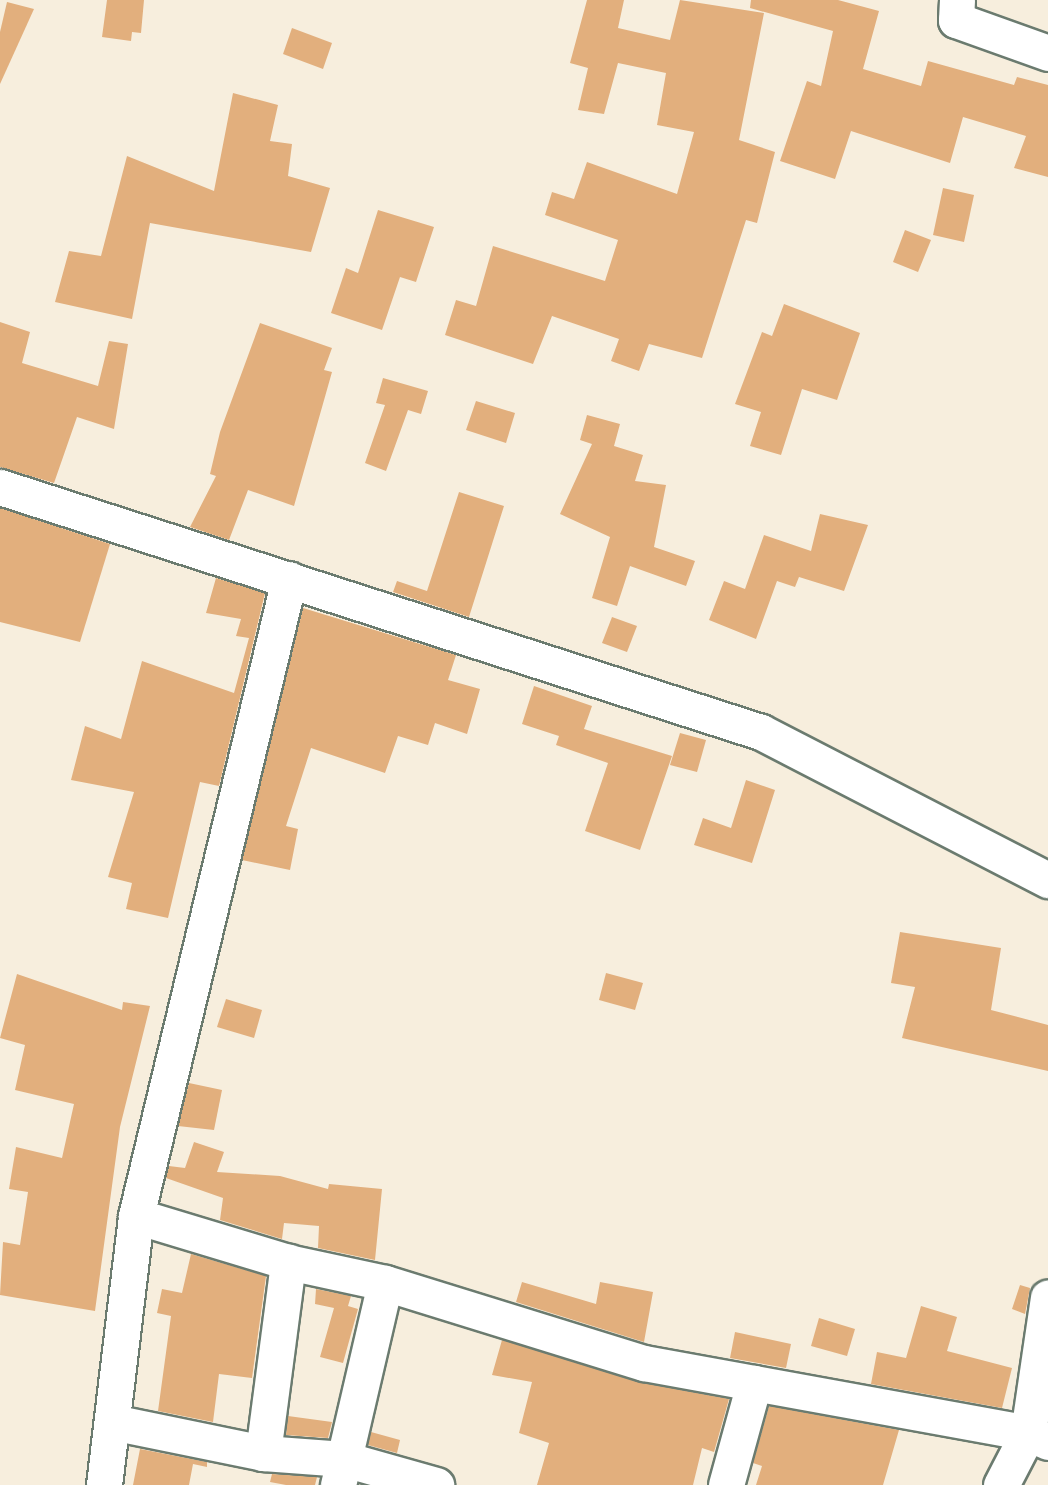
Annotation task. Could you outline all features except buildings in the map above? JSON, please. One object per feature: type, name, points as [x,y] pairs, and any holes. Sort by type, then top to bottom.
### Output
[{"type":"street","points":[[957,0],[956,20],[1048,53]]},
{"type":"street","points":[[0,487],[761,732],[1048,880]]},
{"type":"street","points":[[104,1485],[136,1216],[289,579]]},
{"type":"street","points":[[136,1216],[288,1262],[385,1283],[644,1363],[1038,1438]]},
{"type":"street","points":[[262,1453],[288,1262]]},
{"type":"street","points":[[341,1472],[385,1283]]},
{"type":"street","points":[[1001,1485],[1038,1438],[1048,1297]]},
{"type":"street","points":[[726,1485],[754,1383]]},
{"type":"street","points":[[113,1422],[341,1472],[436,1485]]}]
